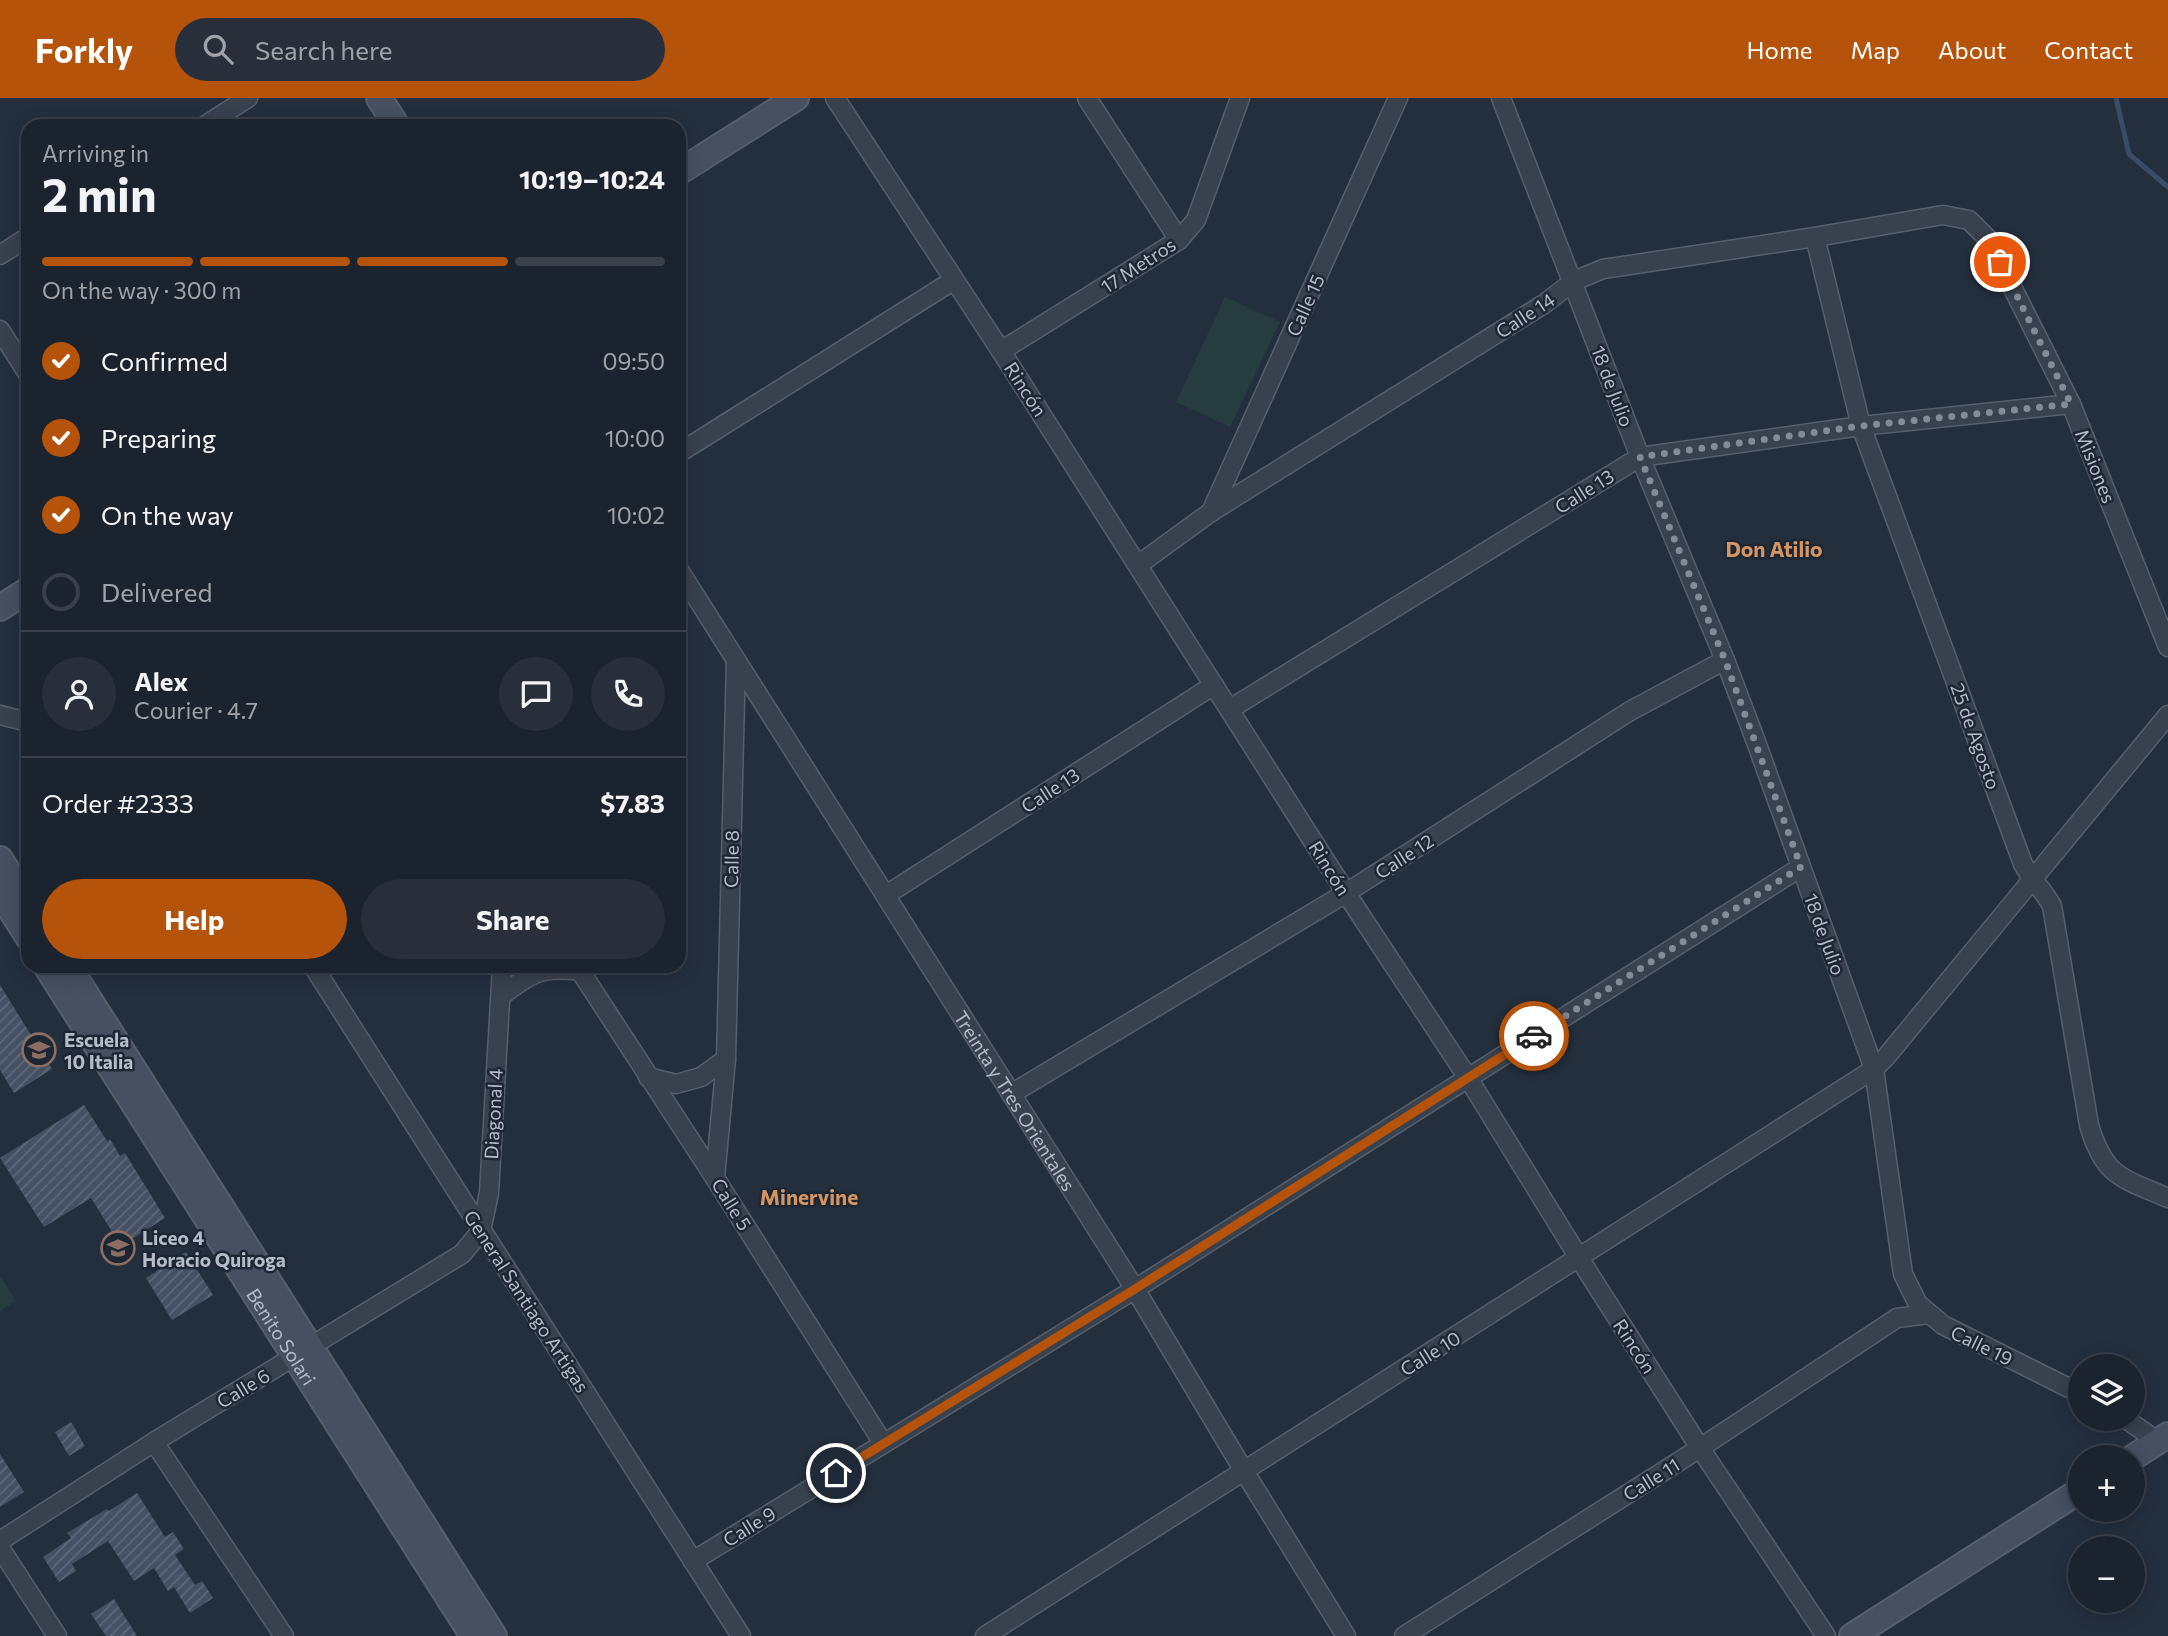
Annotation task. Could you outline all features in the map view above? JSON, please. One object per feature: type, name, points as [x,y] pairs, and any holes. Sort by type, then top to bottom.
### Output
[{"type":"street","points":[[215,119],[248,98]]},
{"type":"street","points":[[379,98],[392,119]]},
{"type":"street","points":[[686,168],[796,98]]},
{"type":"street","name":"Rincón","points":[[835,98],[1001,351],[1346,893],[1468,1078],[1700,1448],[1826,1636]]},
{"type":"street","points":[[1087,98],[1180,240]]},
{"type":"street","name":"17 Metros","points":[[1001,351],[1180,240],[1196,220],[1240,98]]},
{"type":"street","name":"Calle 15","points":[[1211,512],[1398,98]]},
{"type":"street","name":"18 de Julio","points":[[1502,98],[1640,457],[1725,660],[1874,1069],[1903,1274]]},
{"type":"street","name":"Calle 14","points":[[1138,565],[1211,512],[1544,304],[1574,281],[1603,270],[1943,215],[1969,220]]},
{"type":"street","name":"Misiones","points":[[1969,220],[1988,239],[2071,404],[2168,647]]},
{"type":"street","name":"25 de Agosto","points":[[1815,237],[1861,426],[2023,864],[2031,880],[2044,891],[2052,906],[2089,1125],[2096,1147],[2104,1162],[2122,1178],[2168,1198]]},
{"type":"street","points":[[0,255],[21,242]]},
{"type":"street","points":[[686,449],[954,280]]},
{"type":"street","points":[[0,330],[21,363]]},
{"type":"street","name":"Calle 13","points":[[1230,709],[1640,457],[1861,426],[2071,404]]},
{"type":"street","name":"Treinta y Tres Orientales","points":[[686,581],[1135,1289],[1346,1636]]},
{"type":"street","points":[[0,608],[21,594]]},
{"type":"street","name":"Calle 8","points":[[715,1178],[726,1059],[736,659]]},
{"type":"street","name":"Calle 12","points":[[1011,1094],[1346,893],[1630,711],[1725,660]]},
{"type":"street","name":"Calle 13","points":[[886,895],[1214,685]]},
{"type":"street","points":[[0,715],[21,720]]},
{"type":"street","name":"Calle 10","points":[[985,1636],[1874,1069],[2168,715]]},
{"type":"street","points":[[0,859],[21,892]]},
{"type":"street","name":"Calle 9","points":[[693,1561],[1135,1289],[1801,867]]},
{"type":"street","points":[[0,893],[21,926]]},
{"type":"street","name":"Benito Solari","points":[[51,973],[494,1636]]},
{"type":"street","name":"Benito Solari","points":[[72,973],[473,1636]]},
{"type":"street","name":"General Santiago Artigas","points":[[317,973],[741,1636]]},
{"type":"street","name":"Diagonal 4","points":[[481,1231],[489,1193],[502,973]]},
{"type":"street","points":[[500,996],[530,975],[537,973]]},
{"type":"street","name":"Calle 5","points":[[582,973],[883,1443]]},
{"type":"street","points":[[648,1077],[676,1084],[701,1077],[726,1059]]},
{"type":"street","name":"Calle 6","points":[[0,1541],[462,1254],[481,1231]]},
{"type":"street","name":"Calle 19","points":[[1903,1274],[1918,1304],[1943,1325],[2068,1388]]},
{"type":"street","name":"Calle 11","points":[[1897,1318],[1911,1292]]},
{"type":"street","name":"Calle 11","points":[[1404,1636],[1700,1448],[1897,1318],[1929,1314]]},
{"type":"street","points":[[2145,1429],[2163,1438],[2145,1450]]},
{"type":"street","points":[[155,1443],[284,1636]]},
{"type":"street","points":[[1852,1636],[2068,1498]]},
{"type":"street","points":[[0,1548],[57,1636]]},
{"type":"green space","points":[[1225,297],[1280,322],[1230,427],[1176,402]]},
{"type":"green space","points":[[0,1276],[16,1301],[0,1311]]},
{"type":"building","points":[[0,985],[52,1069],[14,1093],[0,1070]]},
{"type":"building","points":[[84,1105],[107,1141],[110,1139],[120,1156],[125,1153],[165,1218],[121,1246],[91,1198],[44,1227],[0,1158]]},
{"type":"building","points":[[186,1252],[213,1295],[172,1320],[146,1278]]},
{"type":"building","points":[[71,1422],[85,1446],[69,1456],[55,1432]]},
{"type":"building","points":[[0,1454],[24,1492],[0,1507]]},
{"type":"building","points":[[137,1493],[165,1537],[173,1532],[184,1549],[175,1555],[195,1585],[202,1581],[213,1598],[190,1613],[174,1587],[168,1591],[154,1568],[134,1581],[108,1541],[72,1564],[76,1571],[59,1582],[43,1557],[71,1538],[67,1533]]},
{"type":"building","points":[[114,1599],[137,1636],[106,1636],[91,1614]]},
{"type":"waterway","points":[[2116,98],[2129,154],[2168,187]]},
{"type":"way so far","points":[[1534,1036],[1801,867],[1725,660],[1640,457],[1861,426],[2071,404],[2000,262]]},
{"type":"place","name":"Escuela 10 Italia","points":[[39,1050]]},
{"type":"place","name":"Liceo 4 Horacio Quiroga","points":[[118,1248]]},
{"type":"district","name":"Don Atilio","points":[[1774,548]]},
{"type":"district","name":"Minervine","points":[[809,1196]]},
{"type":"route","points":[[836,1473],[1135,1289],[1534,1036]]}]
